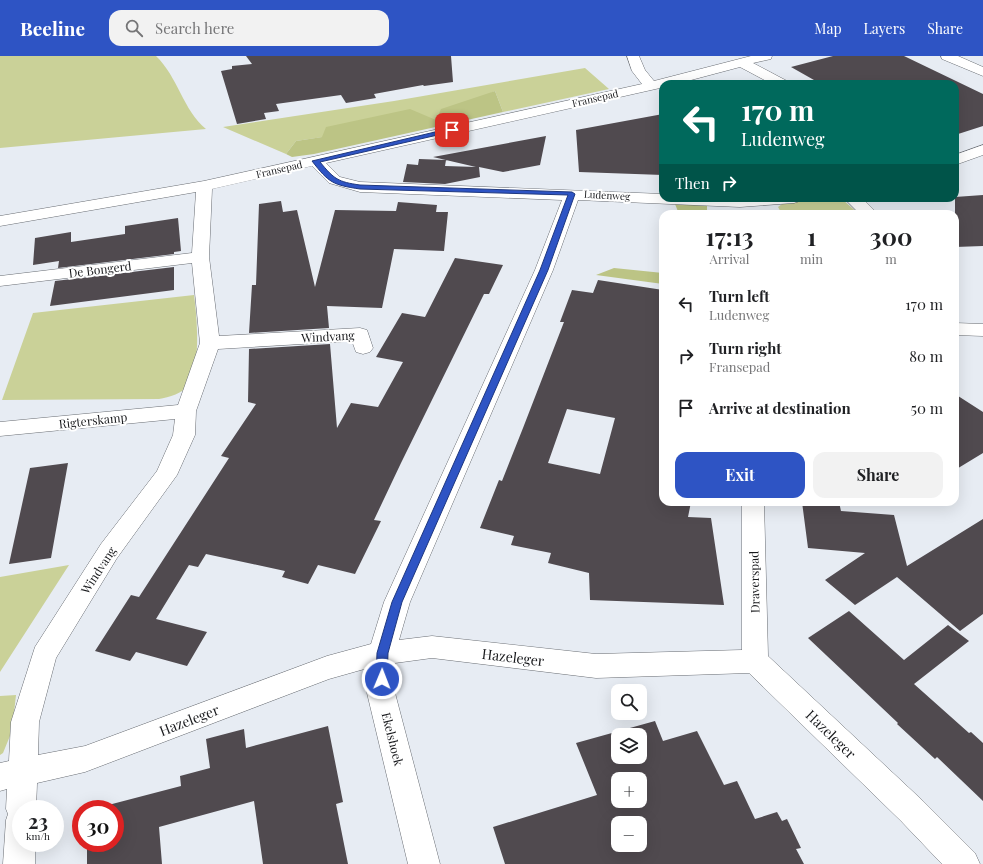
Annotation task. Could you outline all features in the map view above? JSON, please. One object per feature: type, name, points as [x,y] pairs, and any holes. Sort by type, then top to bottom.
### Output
[{"type":"street","points":[[633,56],[638,71],[658,85]]},
{"type":"street","name":"Fransepad","points":[[676,80],[766,56]]},
{"type":"street","points":[[947,56],[983,72]]},
{"type":"street","points":[[742,62],[775,80]]},
{"type":"street","name":"Fransepad","points":[[0,221],[204,186],[658,85]]},
{"type":"street","points":[[959,159],[983,150]]},
{"type":"street","name":"Ludenweg","points":[[316,161],[331,179],[342,184],[360,187],[659,197]]},
{"type":"street","name":"Windvang","points":[[19,800],[12,775],[44,655],[109,551],[166,475],[184,435],[186,411],[210,343],[200,257],[204,186]]},
{"type":"street","name":"Ekelshoek","points":[[424,864],[381,692],[382,653],[397,602],[544,270],[572,194]]},
{"type":"street","points":[[766,202],[772,210]]},
{"type":"street","points":[[856,202],[866,210]]},
{"type":"street","name":"De Bongerd","points":[[0,282],[200,257]]},
{"type":"street","points":[[959,329],[983,330]]},
{"type":"street","name":"Windvang","points":[[210,343],[360,334],[363,348]]},
{"type":"street","name":"Rigterskamp","points":[[0,430],[186,411]]},
{"type":"street","name":"Draverspad","points":[[753,506],[755,661]]},
{"type":"street","name":"Hazeleger","points":[[12,775],[85,759],[327,668],[382,653],[432,647],[596,666],[755,661],[912,811],[964,864]]},
{"type":"street","points":[[19,864],[20,852]]},
{"type":"green space","points":[[0,56],[156,56],[164,64],[192,113],[206,129],[0,148]]},
{"type":"green space","points":[[585,68],[609,89],[503,112],[495,91],[436,120],[296,141],[286,154],[223,127],[394,101]]},
{"type":"green space","points":[[495,91],[503,112],[314,154],[292,157],[286,154],[296,141],[322,137],[326,127],[410,109],[436,120],[441,109]]},
{"type":"green space","points":[[797,202],[845,202],[854,210],[780,210],[778,207],[782,204]]},
{"type":"green space","points":[[675,204],[707,205],[707,210],[677,210]]},
{"type":"green space","points":[[614,268],[659,273],[659,283],[596,275]]},
{"type":"green space","points":[[194,295],[197,328],[197,353],[193,375],[189,384],[180,393],[159,399],[2,400],[33,313]]},
{"type":"green space","points":[[69,565],[0,672],[0,577]]},
{"type":"green space","points":[[16,695],[12,731],[3,753],[0,755],[0,696]]},
{"type":"building","points":[[246,56],[451,56],[453,82],[423,85],[374,94],[376,98],[346,103],[341,95],[276,104],[279,111],[264,113],[266,119],[237,124],[221,71],[232,69],[232,66],[252,64]]},
{"type":"building","points":[[833,56],[904,56],[954,80],[814,80],[791,67]]},
{"type":"building","points":[[959,82],[983,94],[983,126],[959,134]]},
{"type":"building","points":[[659,115],[659,175],[579,172],[576,130]]},
{"type":"building","points":[[546,136],[540,165],[503,172],[479,167],[480,177],[445,184],[403,182],[407,164],[418,165],[419,159],[446,160],[433,157]],"holes":[[[446,160],[476,167],[445,166]]]},
{"type":"building","points":[[983,195],[983,246],[959,247],[959,210],[955,210],[955,202],[959,202],[959,197]]},
{"type":"building","points":[[281,201],[283,212],[297,210],[315,287],[335,210],[396,211],[398,202],[437,205],[436,212],[448,212],[444,251],[394,249],[382,308],[327,306],[329,328],[249,333],[252,285],[256,285],[259,204]]},
{"type":"building","points":[[178,218],[181,251],[174,252],[174,254],[58,268],[59,261],[33,265],[35,238],[71,232],[71,242],[125,234],[125,226]]},
{"type":"building","points":[[455,258],[503,265],[489,294],[484,294],[401,463],[374,520],[381,521],[355,574],[318,565],[308,584],[282,577],[285,571],[206,554],[198,567],[189,565],[156,619],[207,632],[187,666],[136,652],[130,661],[95,651],[131,595],[139,597],[229,458],[221,456],[256,404],[248,402],[249,349],[330,344],[337,428],[351,403],[378,407],[403,362],[376,357],[402,313],[425,317]]},
{"type":"building","points":[[174,267],[174,290],[50,306],[55,281]]},
{"type":"building","points":[[598,280],[659,289],[659,506],[690,506],[688,517],[711,518],[724,605],[590,600],[589,573],[548,563],[551,553],[511,545],[514,536],[480,528],[499,480],[502,481],[564,322],[560,322],[572,290],[593,293]],"holes":[[[567,409],[615,418],[600,474],[548,463]]]},
{"type":"building","points":[[959,397],[983,412],[983,453],[959,468]]},
{"type":"building","points":[[68,463],[51,558],[9,564],[30,468]]},
{"type":"building","points":[[803,506],[840,506],[841,511],[894,515],[907,566],[983,519],[983,614],[960,631],[897,577],[855,605],[825,580],[865,553],[808,548]]},
{"type":"building","points":[[849,611],[904,660],[948,625],[969,641],[914,684],[969,733],[971,732],[983,743],[983,801],[937,757],[935,759],[897,724],[898,723],[808,638]]},
{"type":"building","points":[[655,721],[663,741],[697,731],[724,785],[737,781],[755,819],[777,812],[782,821],[787,819],[801,848],[796,849],[804,864],[505,864],[493,827],[597,795],[576,743],[611,733],[611,764],[647,764],[647,728],[630,728]]},
{"type":"building","points":[[328,726],[343,802],[336,804],[348,864],[263,864],[254,801],[159,827],[162,864],[87,864],[87,852],[124,852],[124,801],[181,786],[180,776],[210,768],[206,739],[244,729],[246,748]]},
{"type":"route","points":[[382,679],[382,653],[397,602],[544,270],[572,194],[360,187],[342,184],[331,179],[316,161],[452,130]]}]
